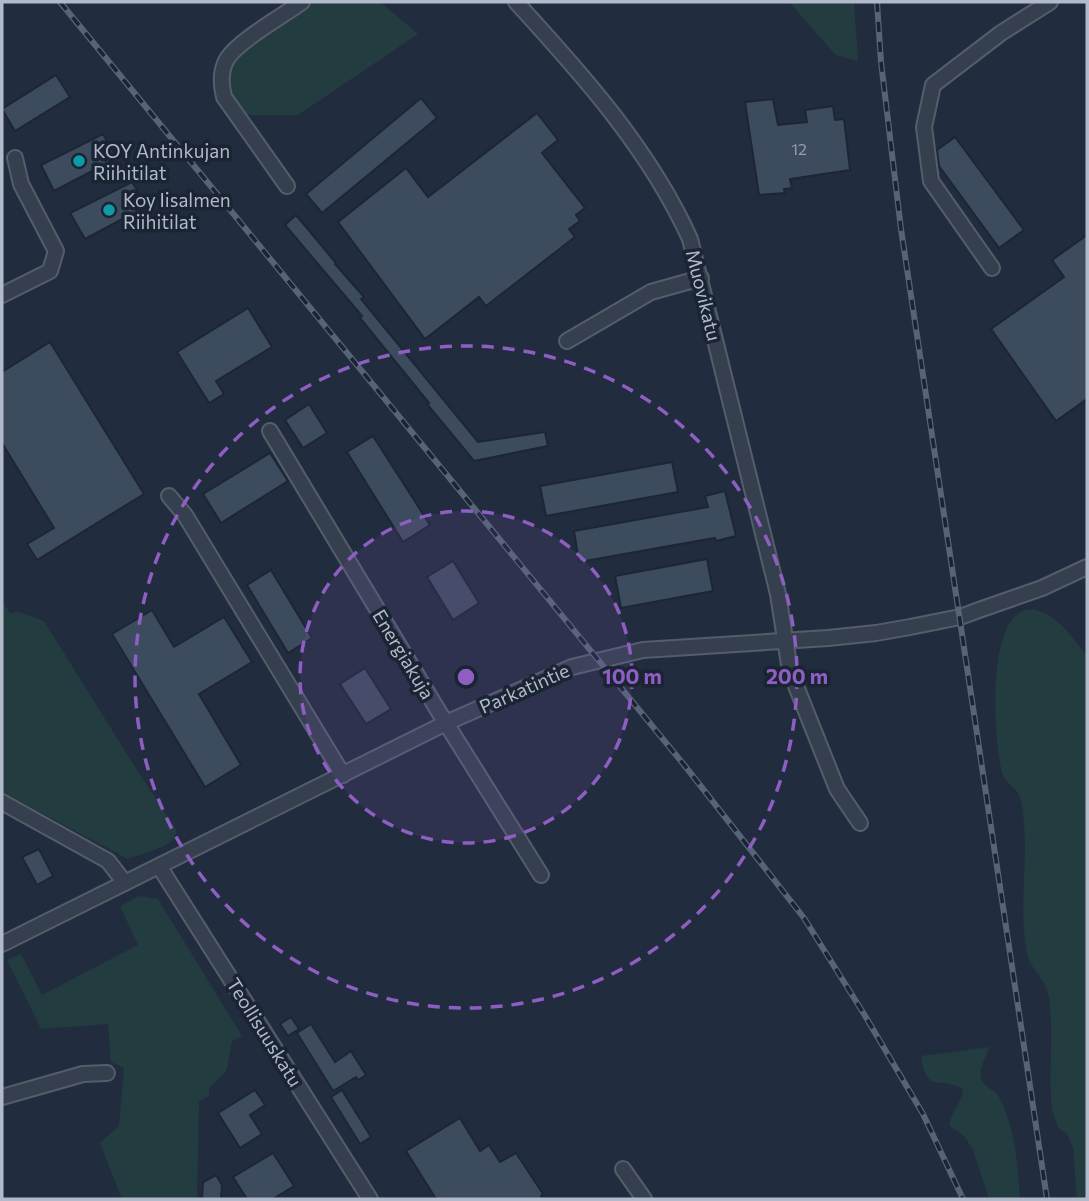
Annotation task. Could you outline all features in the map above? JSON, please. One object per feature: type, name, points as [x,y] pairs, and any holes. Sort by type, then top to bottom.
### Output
[{"type":"street","points":[[287,186],[224,97],[221,83],[228,58],[243,43],[302,2]]},
{"type":"street","name":"Muovikatu","points":[[516,2],[620,123],[678,212],[690,239],[778,594],[790,671],[837,789],[860,823]]},
{"type":"street","points":[[992,268],[931,181],[924,127],[933,85],[1000,33],[1050,2]]},
{"type":"street","points":[[2,295],[50,271],[56,251],[21,184],[15,158]]},
{"type":"street","points":[[567,341],[651,292],[701,278]]},
{"type":"street","name":"Energiakuja","points":[[270,430],[541,875]]},
{"type":"street","points":[[169,496],[185,514],[343,775]]},
{"type":"street","name":"Parkatintie","points":[[2,944],[446,723],[547,676],[617,655],[669,647],[876,633],[960,617],[1042,588],[1087,567]]},
{"type":"street","points":[[2,802],[108,861],[125,883]]},
{"type":"street","name":"Teollisuuskatu","points":[[159,866],[370,1199]]},
{"type":"street","points":[[2,1097],[83,1074],[107,1073]]},
{"type":"street","points":[[623,1169],[644,1199]]},
{"type":"green space","points":[[313,2],[380,2],[418,34],[298,115],[242,115],[225,88],[230,63]]},
{"type":"green space","points":[[789,2],[854,2],[858,61],[836,55]]},
{"type":"green space","points":[[2,601],[10,613],[19,612],[44,621],[177,831],[172,841],[128,859],[2,792]]},
{"type":"green space","points":[[1031,609],[1057,621],[1087,655],[1087,1199],[1077,1199],[1073,1148],[1067,1134],[1058,1127],[1052,1110],[1049,999],[1045,985],[1029,959],[1024,935],[1025,831],[1022,808],[1017,792],[1002,772],[998,752],[995,704],[999,652],[1006,630],[1016,615]]},
{"type":"green space","points":[[139,896],[158,899],[242,1036],[232,1041],[227,1070],[209,1088],[209,1096],[199,1101],[197,1199],[122,1199],[100,1143],[119,1126],[124,1068],[111,1062],[108,1024],[41,1029],[7,960],[21,954],[42,995],[138,945],[120,906]]},
{"type":"green space","points":[[990,1047],[982,1066],[981,1078],[999,1097],[1009,1121],[1017,1160],[1020,1199],[989,1199],[973,1150],[965,1137],[950,1126],[963,1089],[931,1080],[923,1068],[921,1056]]},
{"type":"building","points":[[56,75],[70,97],[15,131],[2,109]]},
{"type":"building","points":[[421,98],[437,118],[322,213],[306,194]]},
{"type":"building","points":[[773,99],[778,125],[807,122],[805,110],[833,106],[835,120],[844,119],[850,170],[790,179],[792,188],[784,189],[785,193],[759,195],[745,102]]},
{"type":"building","points":[[537,113],[558,140],[542,153],[585,208],[576,215],[580,221],[569,229],[575,237],[486,306],[479,297],[425,339],[338,222],[406,168],[428,197]]},
{"type":"building","name":"KOY Antinkujan Riihitilat","points":[[103,134],[117,158],[54,191],[41,165]]},
{"type":"building","points":[[955,137],[1024,230],[999,248],[939,166],[937,150]]},
{"type":"building","name":"Koy Iisalmen Riihitilat","points":[[132,182],[147,206],[85,239],[70,213]]},
{"type":"building","points":[[296,215],[478,442],[545,432],[548,446],[474,461],[360,318],[362,316],[285,225]]},
{"type":"building","points":[[1087,235],[1087,399],[1056,421],[991,329],[1064,277],[1052,260]]},
{"type":"building","points":[[248,308],[272,347],[216,381],[224,394],[209,403],[177,352]]},
{"type":"building","points":[[50,342],[144,494],[37,560],[27,544],[54,528],[2,443],[2,372]]},
{"type":"building","points":[[309,404],[327,433],[303,448],[285,420]]},
{"type":"building","points":[[373,436],[430,525],[403,542],[347,452]]},
{"type":"building","points":[[270,453],[288,481],[221,523],[203,494]]},
{"type":"building","points":[[672,462],[678,492],[546,516],[540,486]]},
{"type":"building","points":[[725,491],[736,536],[579,562],[574,531],[708,507],[705,496]]},
{"type":"building","points":[[707,559],[713,591],[621,608],[615,576]]},
{"type":"building","points":[[453,561],[479,603],[453,620],[427,577]]},
{"type":"building","points":[[271,570],[312,638],[288,653],[247,585]]},
{"type":"building","points":[[152,610],[174,647],[224,617],[252,662],[199,694],[241,765],[205,787],[112,634]]},
{"type":"building","points":[[365,668],[391,709],[366,724],[340,684]]},
{"type":"building","points":[[39,849],[53,876],[37,885],[22,857]]},
{"type":"building","points":[[291,1017],[299,1029],[288,1036],[280,1024]]},
{"type":"building","points":[[311,1024],[335,1062],[351,1051],[366,1075],[358,1080],[356,1077],[333,1091],[297,1033]]},
{"type":"building","points":[[255,1090],[265,1105],[250,1115],[262,1134],[240,1148],[218,1113]]},
{"type":"building","points":[[342,1090],[371,1137],[360,1144],[331,1097]]},
{"type":"building","points":[[460,1118],[480,1151],[489,1145],[500,1162],[516,1153],[543,1194],[543,1199],[436,1199],[406,1151]]},
{"type":"building","points":[[273,1153],[294,1186],[273,1199],[247,1199],[233,1177]]},
{"type":"building","points":[[216,1175],[222,1185],[221,1199],[202,1199],[203,1182]]},
{"type":"railway","points":[[60,2],[685,766],[804,918],[923,1114],[963,1199]]},
{"type":"railway","points":[[877,2],[881,62],[901,229],[1047,1199]]},
{"type":"place","name":"KOY Antinkujan Riihitilat","points":[[79,161]]},
{"type":"place","name":"Koy Iisalmen Riihitilat","points":[[109,210]]}]
